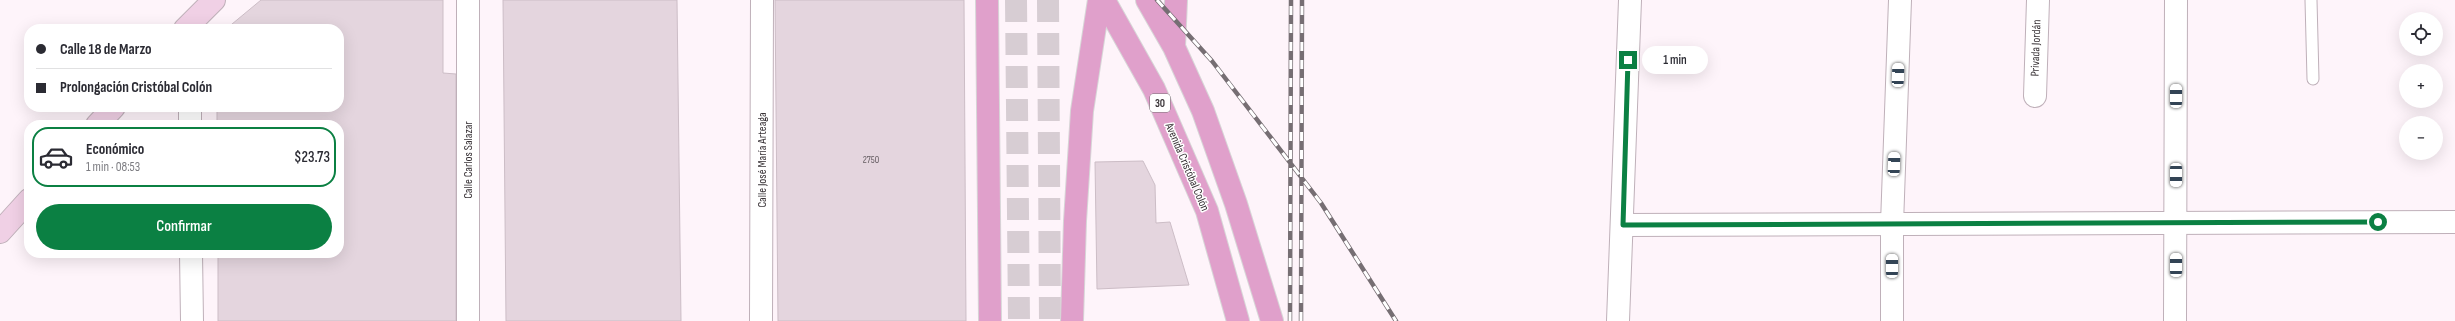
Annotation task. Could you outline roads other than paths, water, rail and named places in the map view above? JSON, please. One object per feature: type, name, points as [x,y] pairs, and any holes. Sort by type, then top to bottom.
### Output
[{"type":"main road","points":[[987,0],[990,321]]},
{"type":"main road","points":[[1072,321],[1075,221],[1082,110],[1100,0]]},
{"type":"main road","name":"Avenida Cristóbal Colón","points":[[1104,0],[1154,89],[1207,211],[1238,321]]},
{"type":"main road","points":[[1147,0],[1174,47],[1203,111],[1236,204],[1272,321]]},
{"type":"main road","points":[[1174,47],[1176,0]]},
{"type":"main road","points":[[191,24],[207,3]]},
{"type":"main road","points":[[102,120],[109,112]]},
{"type":"main road","points":[[1207,211],[1236,204]]},
{"type":"main road","points":[[0,232],[24,206]]},
{"type":"street","name":"Calle Carlos Salazar","points":[[468,0],[468,321]]},
{"type":"street","name":"Calle José María Arteaga","points":[[761,321],[762,0]]},
{"type":"street","points":[[1618,321],[1623,225],[1630,0]]},
{"type":"street","points":[[1892,321],[1892,224],[1900,0]]},
{"type":"street","name":"Privada Jordán","points":[[2034,96],[2038,0]]},
{"type":"street","points":[[2175,321],[2176,0]]},
{"type":"street","points":[[1623,225],[2455,222]]},
{"type":"street","points":[[191,258],[192,321]]},
{"type":"lane","points":[[2311,0],[2314,79]]},
{"type":"tunnel","points":[[1016,0],[1019,321]]},
{"type":"tunnel","points":[[1048,0],[1050,321]]},
{"type":"railway","points":[[1157,0],[1212,61],[1321,203],[1396,321]]},
{"type":"railway","points":[[1290,321],[1291,0]]},
{"type":"railway","points":[[1301,321],[1302,0]]}]
